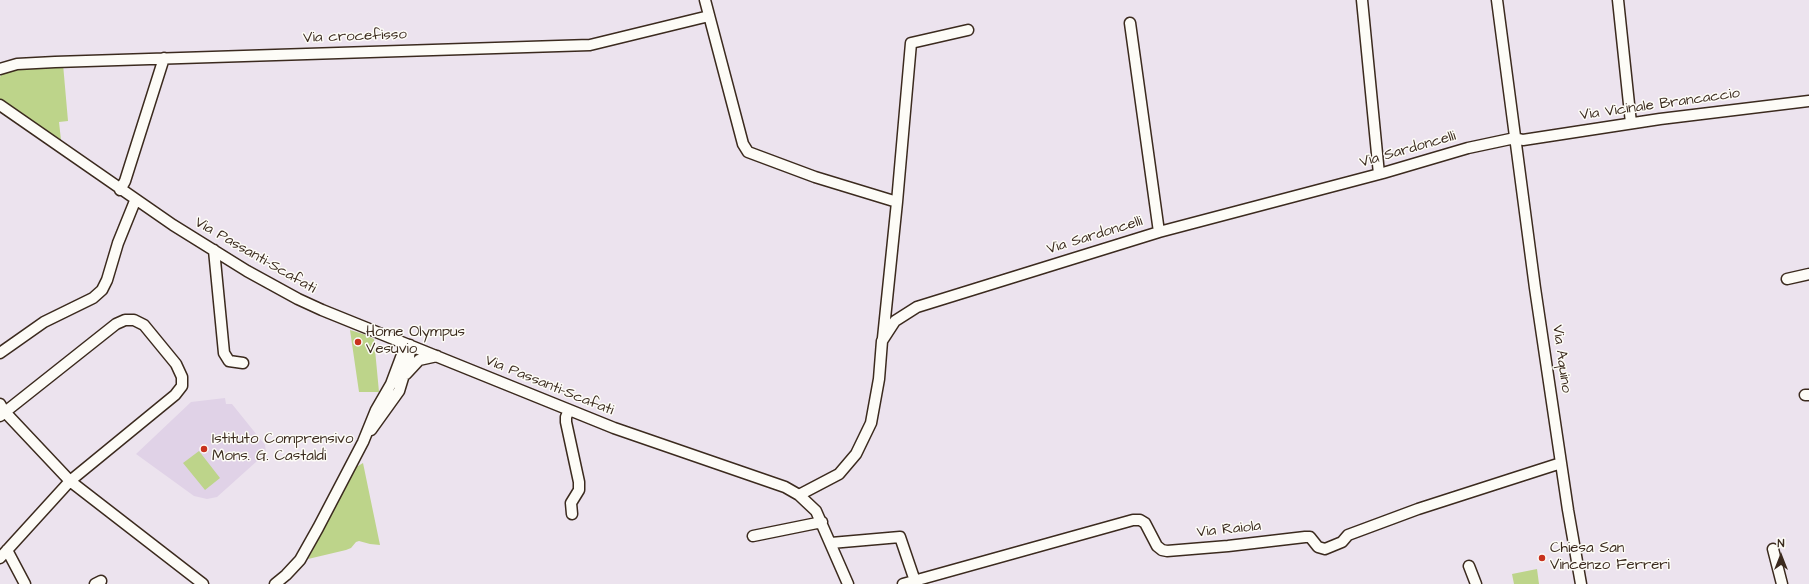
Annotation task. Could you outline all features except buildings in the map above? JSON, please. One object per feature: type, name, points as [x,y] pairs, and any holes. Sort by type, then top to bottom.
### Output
[{"type":"street","points":[[705,0],[743,144],[748,152],[815,176],[897,202]]},
{"type":"street","points":[[1362,0],[1378,174]]},
{"type":"street","name":"Via Aquino","points":[[1498,0],[1514,138],[1561,463],[1581,584]]},
{"type":"street","points":[[1618,0],[1631,123]]},
{"type":"street","name":"Via crocefisso","points":[[0,69],[6,66],[25,63],[590,45],[709,16]]},
{"type":"street","points":[[1130,23],[1159,232]]},
{"type":"street","points":[[882,341],[912,43],[968,30]]},
{"type":"street","points":[[120,190],[125,181],[164,58]]},
{"type":"street","name":"Via Vicinale Brancaccio","points":[[1514,138],[1523,140],[1631,123],[1809,101]]},
{"type":"street","name":"Via Passanti-Scafati","points":[[0,105],[135,201],[214,250],[298,299],[570,410],[652,442],[769,480],[799,495],[816,511],[848,584]]},
{"type":"street","name":"Via Sardoncelli","points":[[799,495],[839,474],[856,454],[871,423],[879,379],[882,341],[895,321],[917,307],[1159,232],[1378,174],[1468,148],[1514,138]]},
{"type":"street","points":[[0,353],[44,322],[93,298],[102,290],[107,280],[118,243],[135,201]]},
{"type":"street","points":[[214,250],[224,353],[229,361],[243,363]]},
{"type":"street","points":[[1787,279],[1809,274]]},
{"type":"street","points":[[0,558],[70,481],[175,395],[180,389],[182,377],[179,369],[144,325],[130,319],[116,324],[2,410],[70,481],[203,584]]},
{"type":"street","points":[[363,442],[396,398],[404,376],[410,352],[408,344]]},
{"type":"street","points":[[275,584],[300,560],[363,442],[376,410],[391,384],[408,344]]},
{"type":"street","points":[[404,376],[419,360],[437,356]]},
{"type":"street","points":[[570,410],[566,417],[566,422],[579,482],[579,490],[571,503],[572,514]]},
{"type":"street","name":"Via Raiola","points":[[903,584],[1133,520],[1140,520],[1145,523],[1157,546],[1167,552],[1305,537],[1310,537],[1318,547],[1325,549],[1342,542],[1348,534],[1561,463]]},
{"type":"street","points":[[753,536],[822,522]]},
{"type":"street","points":[[831,543],[900,537],[914,581]]},
{"type":"street","points":[[1773,549],[1782,584]]},
{"type":"street","points":[[7,550],[25,584]]},
{"type":"street","points":[[1469,566],[1476,584]]},
{"type":"shaded area","name":"Istituto Comprensivo Mons. G. Castaldi","points":[[225,398],[226,404],[232,404],[265,445],[266,453],[217,497],[207,499],[194,496],[136,454],[191,402]]},
{"type":"green space","points":[[63,64],[68,121],[59,122],[61,140],[49,135],[0,99],[0,77],[4,70]]},
{"type":"green space","points":[[350,330],[374,339],[379,392],[359,392]]},
{"type":"green space","points":[[199,451],[220,478],[205,490],[183,463]]},
{"type":"green space","points":[[363,463],[380,545],[359,541],[356,542],[351,548],[346,550],[308,559],[357,465],[358,466]]},
{"type":"green space","points":[[1537,569],[1539,584],[1514,584],[1512,574]]},
{"type":"place","name":"Home Olympus Vesuvio","points":[[358,342]]},
{"type":"place","name":"Istituto Comprensivo Mons. G. Castaldi","points":[[204,449]]},
{"type":"place","name":"Chiesa San Vincenzo Ferreri","points":[[1542,558]]}]
